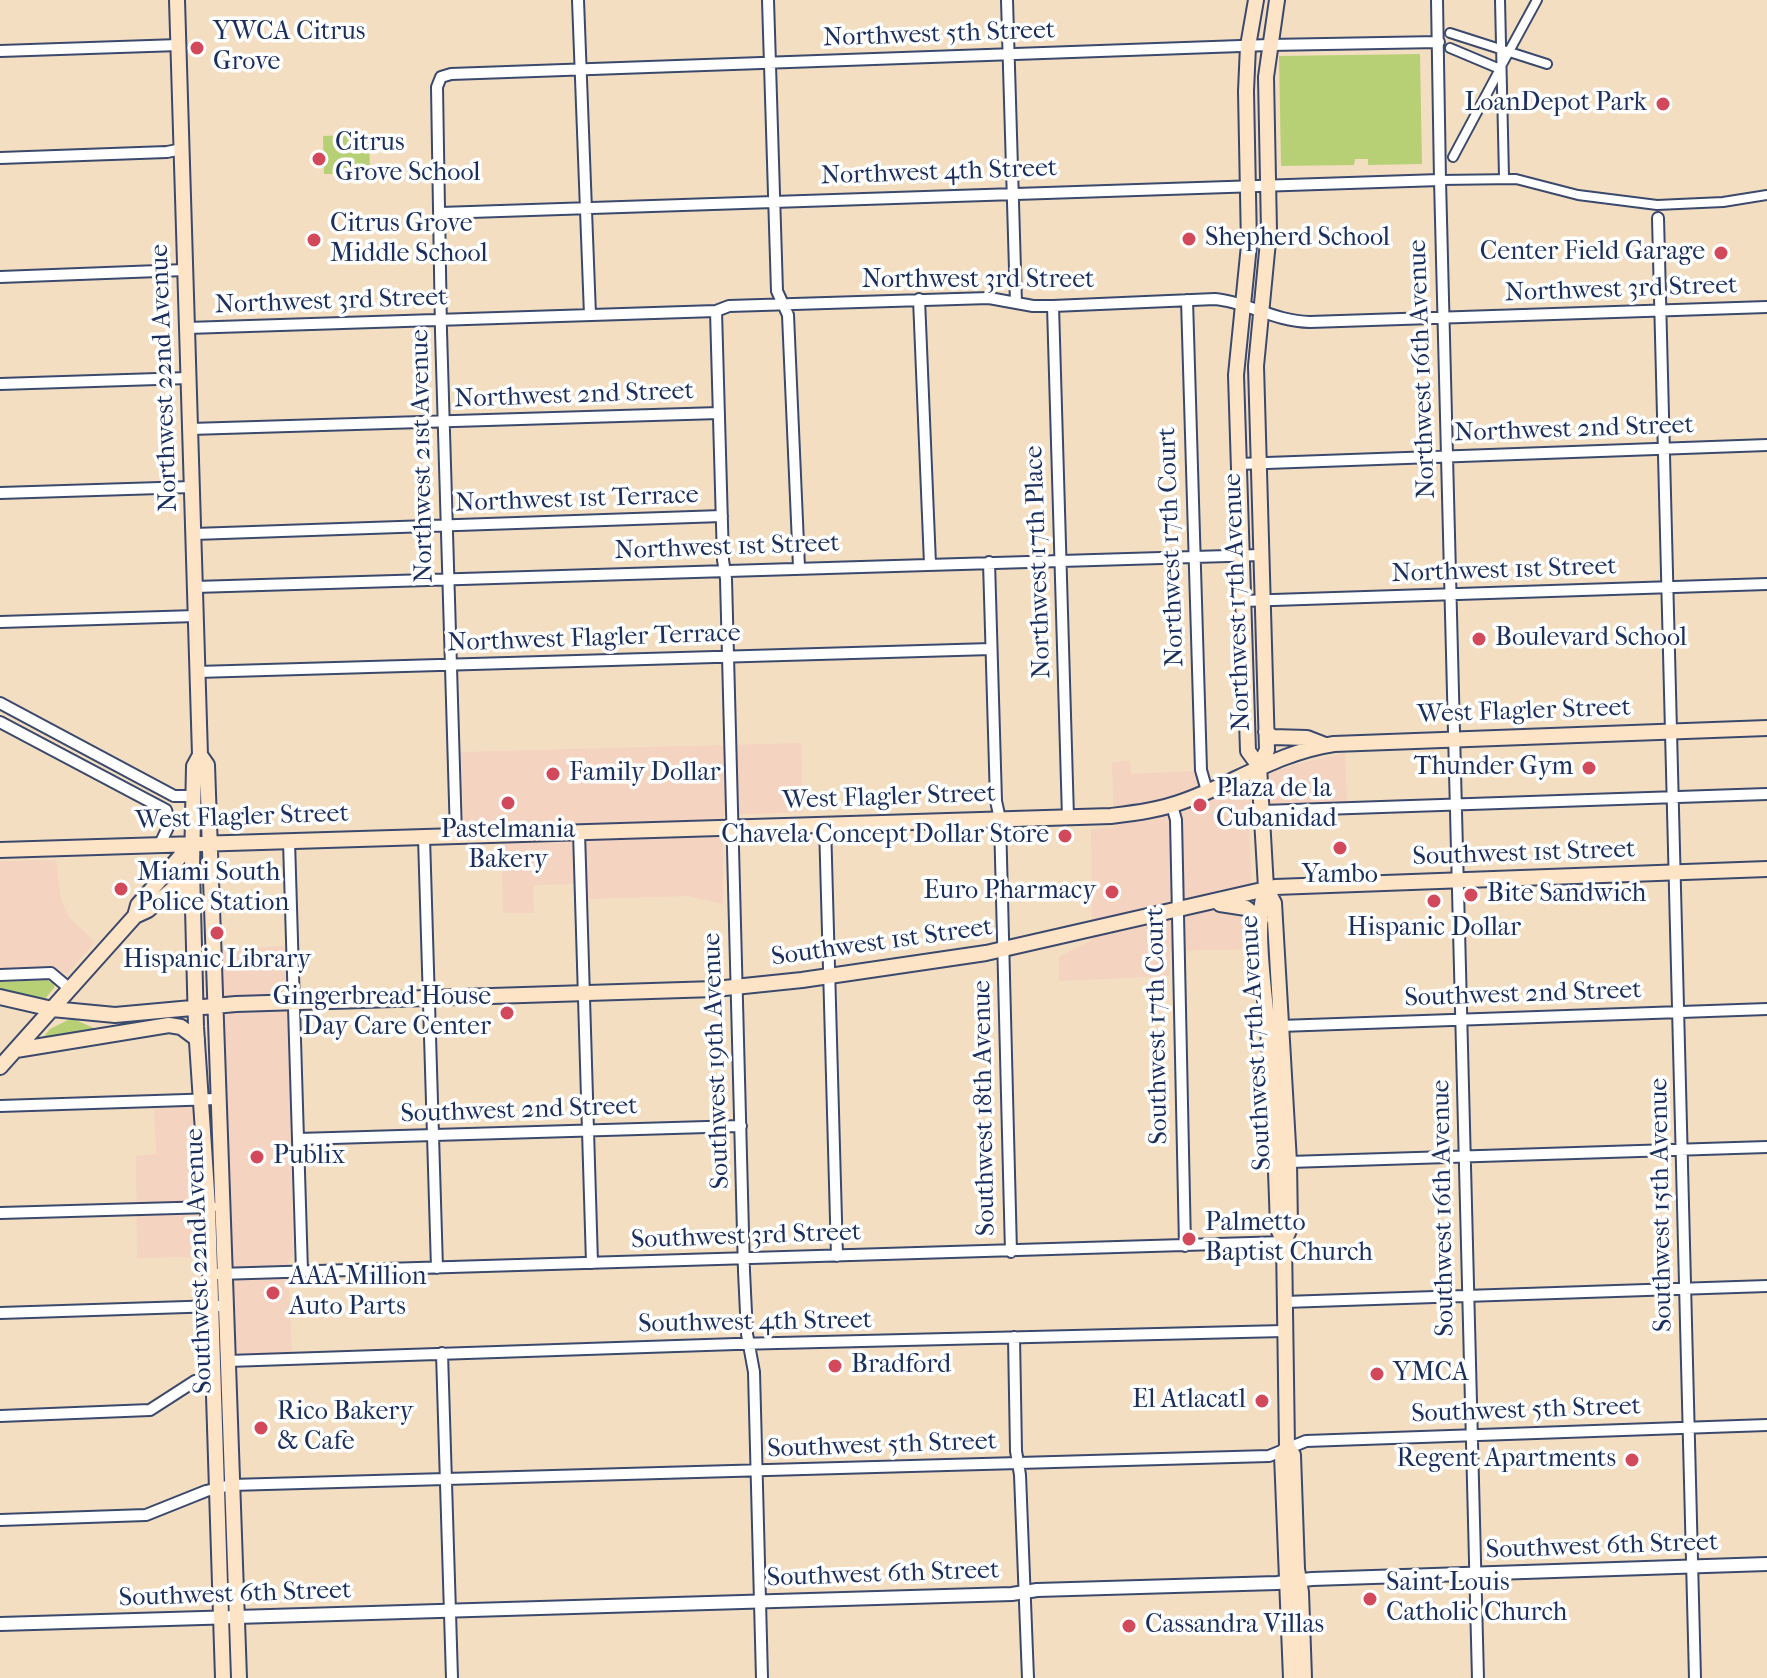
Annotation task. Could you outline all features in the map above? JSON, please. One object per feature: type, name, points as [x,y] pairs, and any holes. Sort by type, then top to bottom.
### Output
[{"type":"main road","name":"Northwest 22nd Avenue","points":[[177,0],[200,755],[194,766],[192,843]]},
{"type":"main road","name":"Northwest 17th Avenue","points":[[1256,0],[1248,46],[1245,106],[1249,245],[1236,375],[1248,751],[1259,766],[1267,750],[1256,366],[1268,263],[1266,106],[1269,45],[1277,0]]},
{"type":"main road","name":"West Flagler Street","points":[[0,850],[1127,814],[1172,805],[1287,755],[1325,745],[1767,728]]},
{"type":"main road","points":[[1266,732],[1277,738],[1307,738],[1325,745]]},
{"type":"main road","name":"Northwest 22nd Avenue","points":[[200,755],[207,765],[209,843]]},
{"type":"main road","name":"Southwest 17th Avenue","points":[[1259,766],[1266,888],[1260,904],[1261,920],[1289,1162],[1290,1228],[1284,1242],[1287,1447],[1282,1455],[1304,1678]]},
{"type":"main road","points":[[135,916],[138,905],[192,843]]},
{"type":"main road","name":"Southwest 22nd Avenue","points":[[192,843],[197,1039],[210,1100]]},
{"type":"main road","name":"Southwest 22nd Avenue","points":[[209,843],[214,1006],[210,1100],[219,1306],[228,1361],[224,1486],[228,1616],[223,1678]]},
{"type":"main road","name":"Southwest 1st Street","points":[[0,997],[79,1013],[126,1015],[214,1006],[736,987],[1003,950],[1266,888],[1767,869]]},
{"type":"main road","points":[[0,1067],[135,916],[148,910],[174,888],[192,894]]},
{"type":"main road","name":"Southwest 17th Avenue","points":[[1266,888],[1274,903],[1278,1229],[1284,1242]]},
{"type":"main road","points":[[1212,902],[1246,908],[1261,920]]},
{"type":"main road","points":[[79,1013],[98,1025],[120,1032]]},
{"type":"main road","points":[[16,1050],[175,1025],[197,1039]]},
{"type":"main road","points":[[1276,1148],[1289,1162]]},
{"type":"main road","name":"Southwest 22nd Avenue","points":[[219,1306],[214,1380],[224,1486]]},
{"type":"main road","name":"Southwest 17th Avenue","points":[[1291,1678],[1293,1581]]},
{"type":"main road","name":"Southwest 22nd Avenue","points":[[228,1616],[239,1678]]},
{"type":"street","points":[[578,0],[590,315]]},
{"type":"street","points":[[768,0],[777,291],[788,315],[799,567]]},
{"type":"street","points":[[1007,0],[1016,303]]},
{"type":"street","name":"Northwest 16th Avenue","points":[[1437,0],[1455,738]]},
{"type":"street","points":[[1500,0],[1505,50]]},
{"type":"street","points":[[1453,157],[1500,69],[1505,50],[1537,0]]},
{"type":"street","points":[[1450,33],[1547,64]]},
{"type":"street","name":"Northwest 5th Street","points":[[441,77],[451,74],[1269,45],[1439,42]]},
{"type":"street","points":[[0,51],[179,45]]},
{"type":"street","points":[[1450,48],[1500,69]]},
{"type":"street","points":[[1500,69],[1504,177]]},
{"type":"street","name":"Northwest 21st Avenue","points":[[441,77],[437,87],[456,835]]},
{"type":"street","points":[[0,158],[182,149]]},
{"type":"street","points":[[1440,180],[1504,177],[1589,197],[1657,205],[1723,202],[1767,195]]},
{"type":"street","name":"Northwest 4th Street","points":[[440,213],[1440,180]]},
{"type":"street","points":[[1657,205],[1658,218]]},
{"type":"street","name":"Southwest 15th Avenue","points":[[1658,218],[1695,1678]]},
{"type":"street","points":[[0,277],[185,270]]},
{"type":"street","name":"Northwest 3rd Street","points":[[187,328],[716,311],[729,306],[919,299],[997,298],[1053,306],[1215,299],[1261,314],[1300,322],[1767,307]]},
{"type":"street","points":[[919,299],[930,564]]},
{"type":"street","name":"Northwest 17th Court","points":[[1187,300],[1201,770],[1207,791]]},
{"type":"street","name":"Northwest 17th Place","points":[[1053,306],[1068,817]]},
{"type":"street","name":"Southwest 19th Avenue","points":[[716,311],[744,1259],[749,1345],[754,1372],[762,1678]]},
{"type":"street","points":[[0,384],[189,378]]},
{"type":"street","name":"Northwest 2nd Street","points":[[190,429],[719,413]]},
{"type":"street","name":"Northwest 2nd Street","points":[[1239,464],[1767,445]]},
{"type":"street","points":[[0,493],[192,487]]},
{"type":"street","name":"Northwest 1st Terrace","points":[[194,534],[722,516]]},
{"type":"street","name":"Northwest 1st Street","points":[[195,587],[1261,555]]},
{"type":"street","name":"Southwest 18th Avenue","points":[[989,562],[996,801],[1000,819],[1011,1252]]},
{"type":"street","name":"Northwest 1st Street","points":[[1242,601],[1767,584]]},
{"type":"street","points":[[0,622],[196,616]]},
{"type":"street","name":"Northwest Flagler Terrace","points":[[197,672],[991,649]]},
{"type":"street","points":[[0,703],[174,796],[193,796]]},
{"type":"street","points":[[2,724],[166,810],[170,823],[160,844]]},
{"type":"street","name":"Southwest 16th Avenue","points":[[1455,738],[1478,1678]]},
{"type":"street","points":[[1263,811],[1767,794]]},
{"type":"street","name":"Southwest 17th Court","points":[[1172,805],[1176,820],[1185,1246]]},
{"type":"street","points":[[825,824],[837,1256]]},
{"type":"street","points":[[579,832],[592,1263]]},
{"type":"street","points":[[424,837],[437,1268]]},
{"type":"street","points":[[289,841],[302,1272]]},
{"type":"street","points":[[0,975],[51,973],[70,989]]},
{"type":"street","name":"Southwest 2nd Street","points":[[1274,1030],[1461,1019],[1767,1009]]},
{"type":"street","points":[[0,1106],[210,1100]]},
{"type":"street","name":"Southwest 2nd Street","points":[[298,1139],[741,1126]]},
{"type":"street","points":[[1289,1162],[1767,1147]]},
{"type":"street","points":[[0,1213],[215,1207]]},
{"type":"street","name":"Southwest 3rd Street","points":[[217,1274],[1284,1242]]},
{"type":"street","points":[[1284,1302],[1767,1286]]},
{"type":"street","points":[[0,1313],[219,1306]]},
{"type":"street","name":"Southwest 4th Street","points":[[228,1361],[1284,1331]]},
{"type":"street","points":[[1014,1337],[1028,1678]]},
{"type":"street","points":[[442,1353],[452,1678]]},
{"type":"street","points":[[0,1416],[150,1410],[195,1381],[214,1380]]},
{"type":"street","name":"Southwest 5th Street","points":[[0,1520],[154,1514],[224,1486],[1269,1456],[1306,1441],[1767,1425]]},
{"type":"street","name":"Southwest 6th Street","points":[[0,1624],[760,1601],[1767,1564]]},
{"type":"shaded area","points":[[801,743],[803,812],[723,815],[723,904],[688,896],[588,899],[587,884],[533,885],[534,913],[503,913],[501,825],[464,826],[461,752]]},
{"type":"shaded area","points":[[1345,753],[1347,803],[1248,808],[1255,949],[1170,951],[1170,976],[1059,981],[1059,957],[1092,940],[1091,829],[1114,827],[1112,762],[1130,761],[1131,774],[1195,771],[1202,799],[1242,781]]},
{"type":"shaded area","points":[[56,860],[61,900],[69,917],[95,942],[67,974],[51,966],[0,969],[0,861]]},
{"type":"shaded area","points":[[287,946],[293,1255],[288,1262],[292,1355],[252,1356],[240,1354],[232,1346],[228,1256],[137,1258],[136,1156],[156,1154],[154,1106],[222,1104],[217,949]]},
{"type":"green space","points":[[1420,54],[1422,164],[1368,165],[1368,159],[1355,159],[1354,165],[1281,166],[1279,56]]},
{"type":"green space","points":[[369,134],[370,173],[324,174],[323,136]]},
{"type":"green space","points":[[47,980],[55,984],[44,1000],[0,989],[0,982]]},
{"type":"green space","points":[[68,1020],[76,1020],[98,1030],[41,1040],[50,1029]]},
{"type":"place","name":"YWCA Citrus Grove","points":[[197,48]]},
{"type":"place","name":"LoanDepot Park","points":[[1663,104]]},
{"type":"place","name":"Citrus Grove School","points":[[319,159]]},
{"type":"place","name":"Shepherd School","points":[[1189,239]]},
{"type":"place","name":"Citrus Grove Middle School","points":[[314,240]]},
{"type":"place","name":"Center Field Garage","points":[[1721,253]]},
{"type":"place","name":"Boulevard School","points":[[1479,639]]},
{"type":"place","name":"Thunder Gym","points":[[1589,768]]},
{"type":"place","name":"Family Dollar","points":[[553,774]]},
{"type":"place","name":"Pastelmania Bakery","points":[[508,803]]},
{"type":"place","name":"Plaza de la Cubanidad","points":[[1200,805]]},
{"type":"place","name":"Chavela Concept Dollar Store","points":[[1065,836]]},
{"type":"place","name":"Yambo","points":[[1340,848]]},
{"type":"place","name":"Miami South Police Station","points":[[121,889]]},
{"type":"place","name":"Euro Pharmacy","points":[[1112,892]]},
{"type":"place","name":"Bite Sandwich","points":[[1471,895]]},
{"type":"place","name":"Hispanic Dollar","points":[[1434,901]]},
{"type":"place","name":"Hispanic Library","points":[[217,933]]},
{"type":"place","name":"Gingerbread House Day Care Center","points":[[507,1013]]},
{"type":"place","name":"Publix","points":[[257,1157]]},
{"type":"place","name":"Palmetto Baptist Church","points":[[1189,1239]]},
{"type":"place","name":"AAA Million Auto Parts","points":[[273,1293]]},
{"type":"place","name":"Bradford","points":[[835,1366]]},
{"type":"place","name":"YMCA","points":[[1377,1374]]},
{"type":"place","name":"El Atlacatl","points":[[1262,1401]]},
{"type":"place","name":"Rico Bakery & Cafe","points":[[261,1428]]},
{"type":"place","name":"Regent Apartments","points":[[1632,1460]]},
{"type":"place","name":"Saint Louis Catholic Church","points":[[1370,1599]]},
{"type":"place","name":"Cassandra Villas","points":[[1129,1626]]}]
